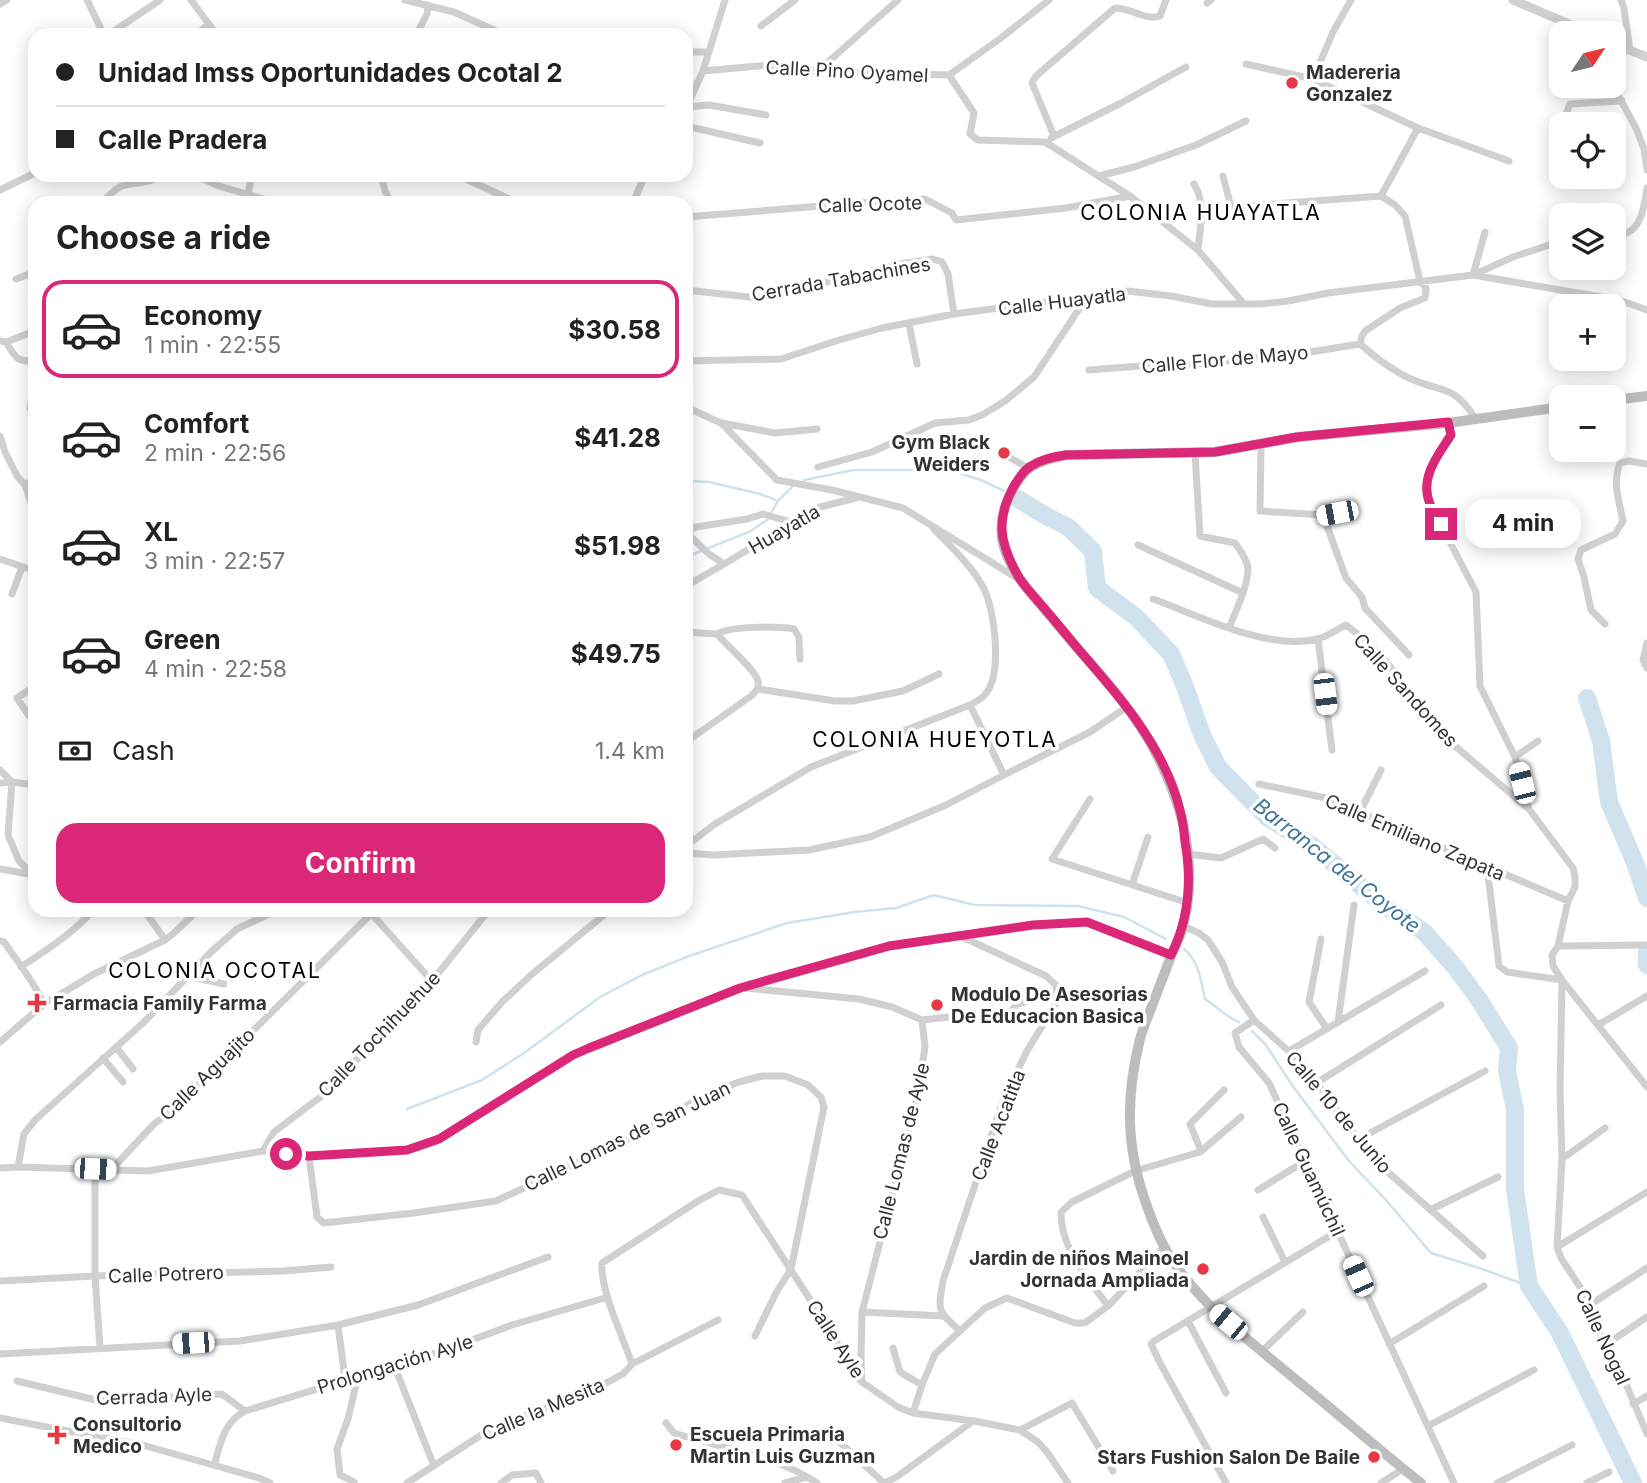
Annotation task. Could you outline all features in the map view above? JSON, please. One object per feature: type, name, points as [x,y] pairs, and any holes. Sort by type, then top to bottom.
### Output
[{"type":"main road","points":[[1626,399],[1647,396]]},
{"type":"main road","points":[[1421,1483],[1211,1308],[1164,1247],[1142,1194],[1136,1171],[1130,1134],[1129,1099],[1140,1037],[1180,937],[1188,903],[1188,855],[1180,809],[1148,738],[1127,707],[1020,580],[1002,540],[1002,519],[1011,492],[1028,468],[1044,459],[1066,455],[1215,452],[1297,437],[1549,409]]},
{"type":"street","points":[[0,4],[6,0]]},
{"type":"street","points":[[87,0],[102,28]]},
{"type":"street","points":[[117,28],[160,0]]},
{"type":"street","points":[[191,0],[212,28]]},
{"type":"street","points":[[405,0],[454,12],[489,28]]},
{"type":"street","points":[[693,92],[703,71],[725,0]]},
{"type":"street","points":[[761,26],[795,0]]},
{"type":"street","points":[[819,71],[898,0]]},
{"type":"street","name":"Calle Pino Oyamel","points":[[703,71],[770,65],[819,71],[949,75],[1049,0]]},
{"type":"street","points":[[1054,136],[1032,83],[1036,76],[1115,8],[1154,18],[1160,16],[1166,0]]},
{"type":"street","points":[[1313,79],[1333,32],[1351,0]]},
{"type":"street","points":[[1513,0],[1562,21]]},
{"type":"street","points":[[1621,0],[1630,51]]},
{"type":"street","points":[[419,28],[428,5]]},
{"type":"street","points":[[204,28],[209,24]]},
{"type":"street","points":[[1626,49],[1647,57]]},
{"type":"street","points":[[693,52],[709,52]]},
{"type":"street","points":[[1246,64],[1313,79],[1418,128],[1509,161]]},
{"type":"street","points":[[1045,142],[1186,67]]},
{"type":"street","points":[[949,75],[974,113],[970,134],[978,140],[1045,142],[1130,196],[1198,250],[1244,304]]},
{"type":"street","points":[[1620,98],[1644,149],[1647,170]]},
{"type":"street","points":[[1567,112],[1570,104],[1622,101]]},
{"type":"street","points":[[693,106],[709,105],[766,115]]},
{"type":"street","points":[[1099,176],[1196,145],[1246,121]]},
{"type":"street","points":[[693,128],[760,143]]},
{"type":"street","points":[[1381,196],[1418,128]]},
{"type":"street","points":[[0,190],[28,176]]},
{"type":"street","points":[[1223,176],[1231,206],[1381,196],[1395,205],[1405,216],[1420,281],[1426,288],[1425,298],[1400,308],[1365,331],[1360,344],[1393,370],[1413,380],[1446,389],[1461,399],[1475,418]]},
{"type":"street","points":[[110,196],[117,188],[126,184],[145,182]]},
{"type":"street","points":[[210,182],[254,196]]},
{"type":"street","points":[[248,194],[251,182]]},
{"type":"street","points":[[472,182],[503,196]]},
{"type":"street","points":[[1194,184],[1201,204],[1198,250]]},
{"type":"street","points":[[1626,234],[1633,231],[1639,223],[1647,188]]},
{"type":"street","name":"Calle Ocote","points":[[693,216],[925,199],[952,214],[956,220],[1066,208],[1130,196]]},
{"type":"street","points":[[1485,232],[1473,275],[1619,300],[1647,310]]},
{"type":"street","name":"Calle Huayatla","points":[[693,360],[781,359],[882,328],[954,314],[1128,291],[1212,304],[1270,303],[1473,275],[1549,245]]},
{"type":"street","name":"Cerrada Tabachines","points":[[693,291],[758,298],[845,276],[933,259],[942,262],[948,274],[954,314]]},
{"type":"street","points":[[16,279],[28,275]]},
{"type":"street","points":[[818,467],[872,452],[934,423],[976,418],[1005,401],[1034,377],[1087,297]]},
{"type":"street","points":[[909,324],[917,364]]},
{"type":"street","points":[[28,333],[3,342],[16,359],[28,362]]},
{"type":"street","name":"Calle Flor de Mayo","points":[[1089,370],[1197,365],[1360,344]]},
{"type":"street","points":[[693,410],[722,423],[775,433],[817,429]]},
{"type":"street","points":[[1448,422],[1451,435],[1435,459],[1426,484],[1429,502],[1476,592],[1480,686],[1515,757],[1529,809],[1573,867],[1575,877],[1575,887],[1568,901],[1558,946],[1552,955],[1553,966],[1647,1087]]},
{"type":"street","points":[[722,423],[777,480],[832,490],[902,508],[1020,580]]},
{"type":"street","points":[[0,436],[5,452],[28,494]]},
{"type":"street","points":[[1261,445],[1260,511],[1323,515],[1351,510]]},
{"type":"street","points":[[1195,453],[1200,536],[1235,542],[1248,567],[1243,593],[1229,628]]},
{"type":"street","points":[[1007,456],[1028,468]]},
{"type":"street","points":[[1605,624],[1591,610],[1578,558],[1581,550],[1615,534],[1623,521],[1615,476],[1620,463],[1629,461],[1647,464]]},
{"type":"street","name":"Huayatla","points":[[693,582],[820,507],[857,497]]},
{"type":"street","points":[[693,528],[763,514],[792,522]]},
{"type":"street","points":[[1323,515],[1346,578],[1362,597],[1364,608],[1409,655]]},
{"type":"street","points":[[693,841],[715,824],[811,766],[970,705],[986,694],[992,682],[995,643],[993,616],[984,588],[970,568],[934,529]]},
{"type":"street","points":[[693,539],[723,564]]},
{"type":"street","points":[[1138,545],[1243,593]]},
{"type":"street","points":[[0,559],[28,569]]},
{"type":"street","points":[[12,594],[22,568]]},
{"type":"street","points":[[1153,598],[1249,635],[1285,642],[1318,639],[1332,750]]},
{"type":"street","name":"Calle Sandomes","points":[[1318,639],[1346,625],[1364,639],[1385,660],[1424,714],[1449,741],[1529,809]]},
{"type":"street","points":[[693,632],[717,634],[751,628],[794,629],[799,637],[800,659]]},
{"type":"street","points":[[693,737],[758,689],[758,681],[751,669],[717,634]]},
{"type":"street","points":[[1647,643],[1643,660],[1647,668]]},
{"type":"street","points":[[758,689],[835,701],[853,701],[902,691],[939,674]]},
{"type":"street","points":[[28,691],[17,698],[28,714]]},
{"type":"street","points":[[970,705],[1004,775]]},
{"type":"street","points":[[693,854],[714,855],[809,850],[870,837],[946,805],[1090,732],[1127,707]]},
{"type":"street","points":[[1515,757],[1538,741]]},
{"type":"street","points":[[1360,812],[1381,769]]},
{"type":"street","points":[[0,770],[12,782],[8,835],[19,861],[28,869]]},
{"type":"street","points":[[0,783],[28,784]]},
{"type":"street","name":"Calle Emiliano Zapata","points":[[1259,785],[1326,798],[1568,901]]},
{"type":"street","points":[[1090,799],[1052,859],[1188,903]]},
{"type":"street","points":[[1132,885],[1148,837]]},
{"type":"street","points":[[1188,855],[1221,858],[1263,839],[1275,848]]},
{"type":"street","points":[[1487,866],[1499,966],[1507,972],[1562,980]]},
{"type":"street","points":[[0,869],[28,874]]},
{"type":"street","points":[[1338,1022],[1354,905]]},
{"type":"street","points":[[21,967],[87,917]]},
{"type":"street","points":[[149,917],[165,940]]},
{"type":"street","points":[[0,1042],[44,1004],[94,974],[165,940],[191,917]]},
{"type":"street","points":[[18,1167],[24,1134],[35,1120],[143,1023],[212,951],[237,929],[259,917]]},
{"type":"street","name":"Calle Aguajito","points":[[113,1169],[364,917]]},
{"type":"street","points":[[374,917],[432,981]]},
{"type":"street","name":"Calle Tochihuehue","points":[[263,1151],[274,1132],[323,1095],[432,981],[483,917]]},
{"type":"street","points":[[476,1042],[478,1030],[502,1002],[601,917]]},
{"type":"street","points":[[0,1168],[148,1171],[263,1151],[309,1156],[407,1150],[439,1139],[573,1055],[740,988],[889,946],[1033,925],[1087,922],[1171,955]]},
{"type":"street","name":"Calle 10 de Junio","points":[[1183,926],[1208,940],[1222,962],[1232,987],[1254,1020],[1303,1064],[1373,1159],[1483,1256]]},
{"type":"street","points":[[740,988],[859,999],[892,1007],[922,1020],[948,1017],[1005,1018],[1017,1004],[1057,994],[1056,985],[1046,976],[958,935]]},
{"type":"street","points":[[1321,939],[1309,1002],[1328,1029]]},
{"type":"street","points":[[0,941],[4,942],[44,1004]]},
{"type":"street","points":[[1558,946],[1647,945]]},
{"type":"street","points":[[1289,1051],[1425,971]]},
{"type":"street","points":[[187,976],[224,985]]},
{"type":"street","points":[[1557,1247],[1562,1159],[1562,980]]},
{"type":"street","name":"Calle Acatitla","points":[[943,1316],[939,1301],[943,1281],[1004,1098],[1027,1051],[1055,1005],[1057,994]]},
{"type":"street","points":[[1598,1025],[1647,996]]},
{"type":"street","points":[[1318,1082],[1441,1005]]},
{"type":"street","name":"Calle Lomas de Ayle","points":[[862,1382],[862,1312],[917,1098],[926,1047],[922,1020]]},
{"type":"street","name":"Calle Guamúchil","points":[[1254,1020],[1236,1033],[1239,1047],[1269,1083],[1454,1483]]},
{"type":"street","points":[[116,1047],[133,1069]]},
{"type":"street","points":[[103,1058],[123,1082]]},
{"type":"street","points":[[1359,1139],[1485,1071]]},
{"type":"street","name":"Calle Lomas de San Juan","points":[[309,1156],[317,1216],[324,1223],[496,1200],[641,1133],[704,1096],[762,1076],[785,1076],[808,1085],[821,1097],[824,1107],[791,1269]]},
{"type":"street","points":[[1201,1152],[1191,1124],[1224,1090]]},
{"type":"street","points":[[1108,1306],[1071,1251],[1063,1234],[1061,1212],[1072,1202],[1136,1171],[1201,1152],[1241,1117]]},
{"type":"street","points":[[1562,1159],[1605,1128]]},
{"type":"street","points":[[1258,1189],[1305,1161]]},
{"type":"street","points":[[95,1169],[95,1276],[100,1348]]},
{"type":"street","points":[[1430,1210],[1498,1177]]},
{"type":"street","name":"Calle Ayle","points":[[608,1297],[601,1271],[602,1263],[719,1190],[742,1195],[830,1331],[853,1373],[862,1382],[898,1407],[913,1413],[1020,1430],[1038,1442],[1068,1483]]},
{"type":"street","points":[[1557,1247],[1647,1192]]},
{"type":"street","points":[[1263,1217],[1285,1262]]},
{"type":"street","points":[[1226,1483],[1151,1344],[1338,1231]]},
{"type":"street","points":[[913,1413],[935,1354],[985,1308],[1007,1297],[1075,1323],[1085,1323],[1108,1306],[1164,1247]]},
{"type":"street","name":"Calle Nogal","points":[[1557,1247],[1561,1258],[1591,1304],[1604,1346],[1623,1377],[1647,1434]]},
{"type":"street","points":[[0,1354],[240,1341],[338,1325],[418,1305],[548,1257]]},
{"type":"street","name":"Calle Potrero","points":[[0,1281],[283,1271],[331,1266]]},
{"type":"street","points":[[1591,1304],[1647,1268]]},
{"type":"street","points":[[755,1336],[791,1269]]},
{"type":"street","points":[[1389,1344],[1484,1286]]},
{"type":"street","points":[[608,1297],[632,1364]]},
{"type":"street","name":"Prolongación Ayle","points":[[245,1411],[608,1297]]},
{"type":"street","name":"Calle Ayle","points":[[862,1312],[943,1316]]},
{"type":"street","points":[[1262,1351],[1303,1312]]},
{"type":"street","points":[[943,1316],[960,1330]]},
{"type":"street","points":[[1604,1346],[1647,1317]]},
{"type":"street","name":"Calle la Mesita","points":[[407,1483],[489,1430],[606,1383],[622,1374],[632,1364],[718,1320]]},
{"type":"street","points":[[1188,1321],[1226,1393]]},
{"type":"street","points":[[338,1325],[345,1379]]},
{"type":"street","points":[[892,1348],[900,1372],[922,1385]]},
{"type":"street","points":[[394,1365],[434,1466]]},
{"type":"street","points":[[1428,1426],[1534,1370]]},
{"type":"street","points":[[354,1482],[340,1475],[337,1448],[348,1419],[358,1376]]},
{"type":"street","name":"Cerrada Ayle","points":[[17,1381],[100,1401],[222,1394],[245,1411]]},
{"type":"street","points":[[1633,1404],[1647,1396]]},
{"type":"street","points":[[1020,1430],[1072,1403],[1113,1471]]},
{"type":"street","points":[[214,1465],[229,1423],[245,1411]]},
{"type":"street","points":[[0,1418],[146,1447],[270,1483]]},
{"type":"street","points":[[834,1437],[885,1483],[974,1421]]},
{"type":"street","points":[[666,1423],[674,1433],[763,1457],[817,1483]]},
{"type":"street","points":[[1497,1483],[1572,1445]]},
{"type":"street","points":[[1381,1483],[1403,1469]]},
{"type":"street","points":[[1587,1483],[1609,1472]]},
{"type":"street","points":[[501,1483],[512,1475],[536,1473],[541,1483]]},
{"type":"street","points":[[785,1483],[808,1477]]},
{"type":"waterway","name":"Barranca del Coyote","points":[[804,480],[854,470],[933,470],[955,472],[1004,491]]},
{"type":"waterway","name":"Barranca del Coyote","points":[[693,481],[709,482],[778,501],[792,487]]},
{"type":"waterway","name":"Barranca del Coyote","points":[[1018,499],[1068,527],[1093,551],[1097,588],[1137,618],[1171,654],[1202,735],[1218,767],[1267,817],[1311,845],[1385,906],[1424,932],[1480,1001],[1509,1048],[1507,1071],[1515,1110],[1515,1189],[1529,1286],[1560,1333],[1633,1483]]},
{"type":"waterway","points":[[693,554],[749,532],[767,520],[778,501]]},
{"type":"waterway","points":[[1587,698],[1601,741],[1609,802],[1647,898]]},
{"type":"waterway","points":[[407,1109],[482,1080],[600,997],[642,975],[787,923],[896,908],[934,895],[975,905],[1078,906],[1124,917],[1166,939]]},
{"type":"waterway","points":[[1184,949],[1196,965],[1205,999],[1239,1022]]},
{"type":"waterway","points":[[1647,951],[1647,965]]},
{"type":"waterway","points":[[1252,1031],[1266,1045],[1292,1085],[1349,1161],[1431,1253],[1529,1286]]},
{"type":"place","name":"Madereria Gonzalez","points":[[1292,83]]},
{"type":"place","name":"Gym Black Weiders","points":[[1004,453]]},
{"type":"place","name":"Farmacia Family Farma","points":[[37,1003]]},
{"type":"place","name":"Modulo De Asesorias De Educacion Basica","points":[[937,1005]]},
{"type":"place","name":"Jardin de niños Mainoel Jornada Ampliada","points":[[1203,1269]]},
{"type":"place","name":"Consultorio Medico","points":[[57,1435]]},
{"type":"place","name":"Escuela Primaria Martin Luis Guzman","points":[[676,1445]]},
{"type":"place","name":"Stars Fushion Salon De Baile","points":[[1374,1457]]},
{"type":"district","name":"COLONIA HUAYATLA","points":[[1201,213]]},
{"type":"district","name":"COLONIA HUEYOTLA","points":[[935,740]]},
{"type":"district","name":"COLONIA OCOTAL","points":[[215,971]]},
{"type":"route","points":[[286,1154],[309,1156],[407,1150],[439,1139],[573,1055],[589,1048],[740,988],[889,946],[1033,925],[1087,922],[1171,955],[1180,937],[1188,903],[1188,855],[1180,809],[1158,755],[1127,707],[1020,580],[1009,558],[1002,540],[1002,519],[1005,505],[1018,480],[1028,468],[1044,459],[1066,455],[1215,452],[1297,437],[1448,422],[1451,435],[1435,459],[1426,484],[1429,502],[1441,524]]}]
